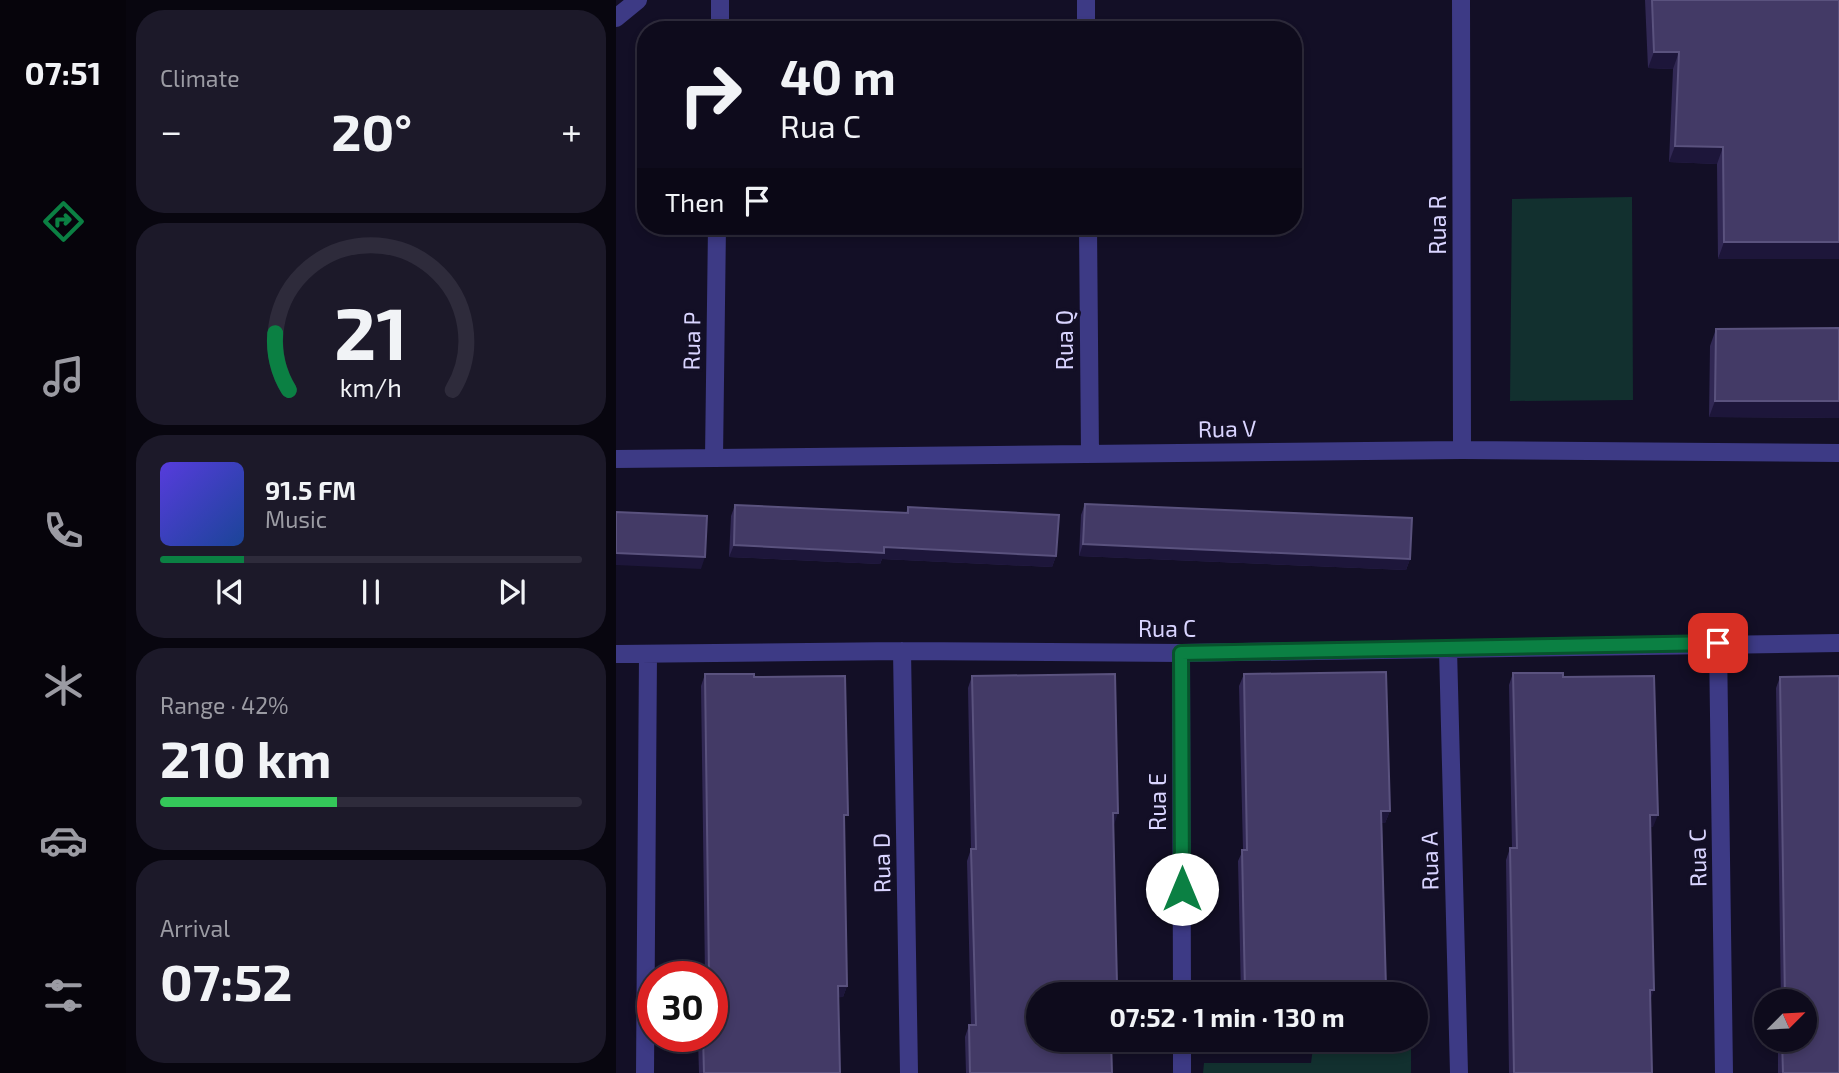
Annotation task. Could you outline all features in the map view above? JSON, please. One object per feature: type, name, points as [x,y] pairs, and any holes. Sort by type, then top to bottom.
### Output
[{"type":"street","points":[[616,18],[638,0]]},
{"type":"street","points":[[720,0],[720,21]]},
{"type":"street","points":[[1086,0],[1086,21]]},
{"type":"street","name":"Rua R","points":[[1461,0],[1462,450]]},
{"type":"street","name":"Rua P","points":[[714,458],[717,235]]},
{"type":"street","name":"Rua Q","points":[[1088,235],[1090,454]]},
{"type":"street","name":"Rua V","points":[[616,459],[1462,450],[1839,453]]},
{"type":"street","name":"Rua C","points":[[1718,643],[1724,1073]]},
{"type":"street","name":"Rua C","points":[[616,654],[902,651],[1181,653],[1839,643]]},
{"type":"street","name":"Rua A","points":[[1448,649],[1459,1073]]},
{"type":"street","name":"Rua D","points":[[902,651],[909,1073]]},
{"type":"street","name":"Rua E","points":[[1181,653],[1182,982]]},
{"type":"street","points":[[645,1073],[648,654]]},
{"type":"street","points":[[1182,1052],[1182,1073]]},
{"type":"green space","points":[[1632,197],[1633,400],[1510,401],[1512,199]]},
{"type":"green space","points":[[1312,1052],[1411,1052],[1411,1073],[1203,1073],[1204,1063],[1311,1063]]},
{"type":"building","points":[[1652,0],[1839,0],[1839,242],[1724,242],[1723,147],[1675,146],[1679,52],[1654,52]]},
{"type":"building","points":[[1839,328],[1839,401],[1715,401],[1716,329]]},
{"type":"building","points":[[1085,504],[1412,518],[1410,559],[1083,544]]},
{"type":"building","points":[[735,505],[908,513],[908,507],[1059,515],[1056,556],[884,547],[884,553],[734,545]]},
{"type":"building","points":[[616,512],[707,516],[705,557],[616,553]]},
{"type":"building","points":[[1386,672],[1390,811],[1381,811],[1386,982],[1245,982],[1242,850],[1247,850],[1244,674]]},
{"type":"building","points":[[1513,673],[1563,673],[1563,677],[1654,676],[1658,815],[1650,815],[1654,990],[1650,990],[1652,1073],[1514,1073],[1510,848],[1517,848]]},
{"type":"building","points":[[705,674],[754,674],[754,677],[845,676],[848,815],[844,815],[847,986],[838,986],[840,1073],[704,1073],[703,1052],[728,1052],[728,961],[709,961]]},
{"type":"building","points":[[1115,674],[1118,813],[1113,813],[1117,982],[1026,982],[1026,1052],[1111,1052],[1112,1073],[970,1073],[969,1025],[976,1025],[971,849],[976,849],[972,676]]},
{"type":"building","points":[[1839,676],[1839,1073],[1783,1073],[1782,1052],[1817,1052],[1817,989],[1785,989],[1780,677]]},
{"type":"route","points":[[1182,889],[1181,653],[1718,643]]}]
